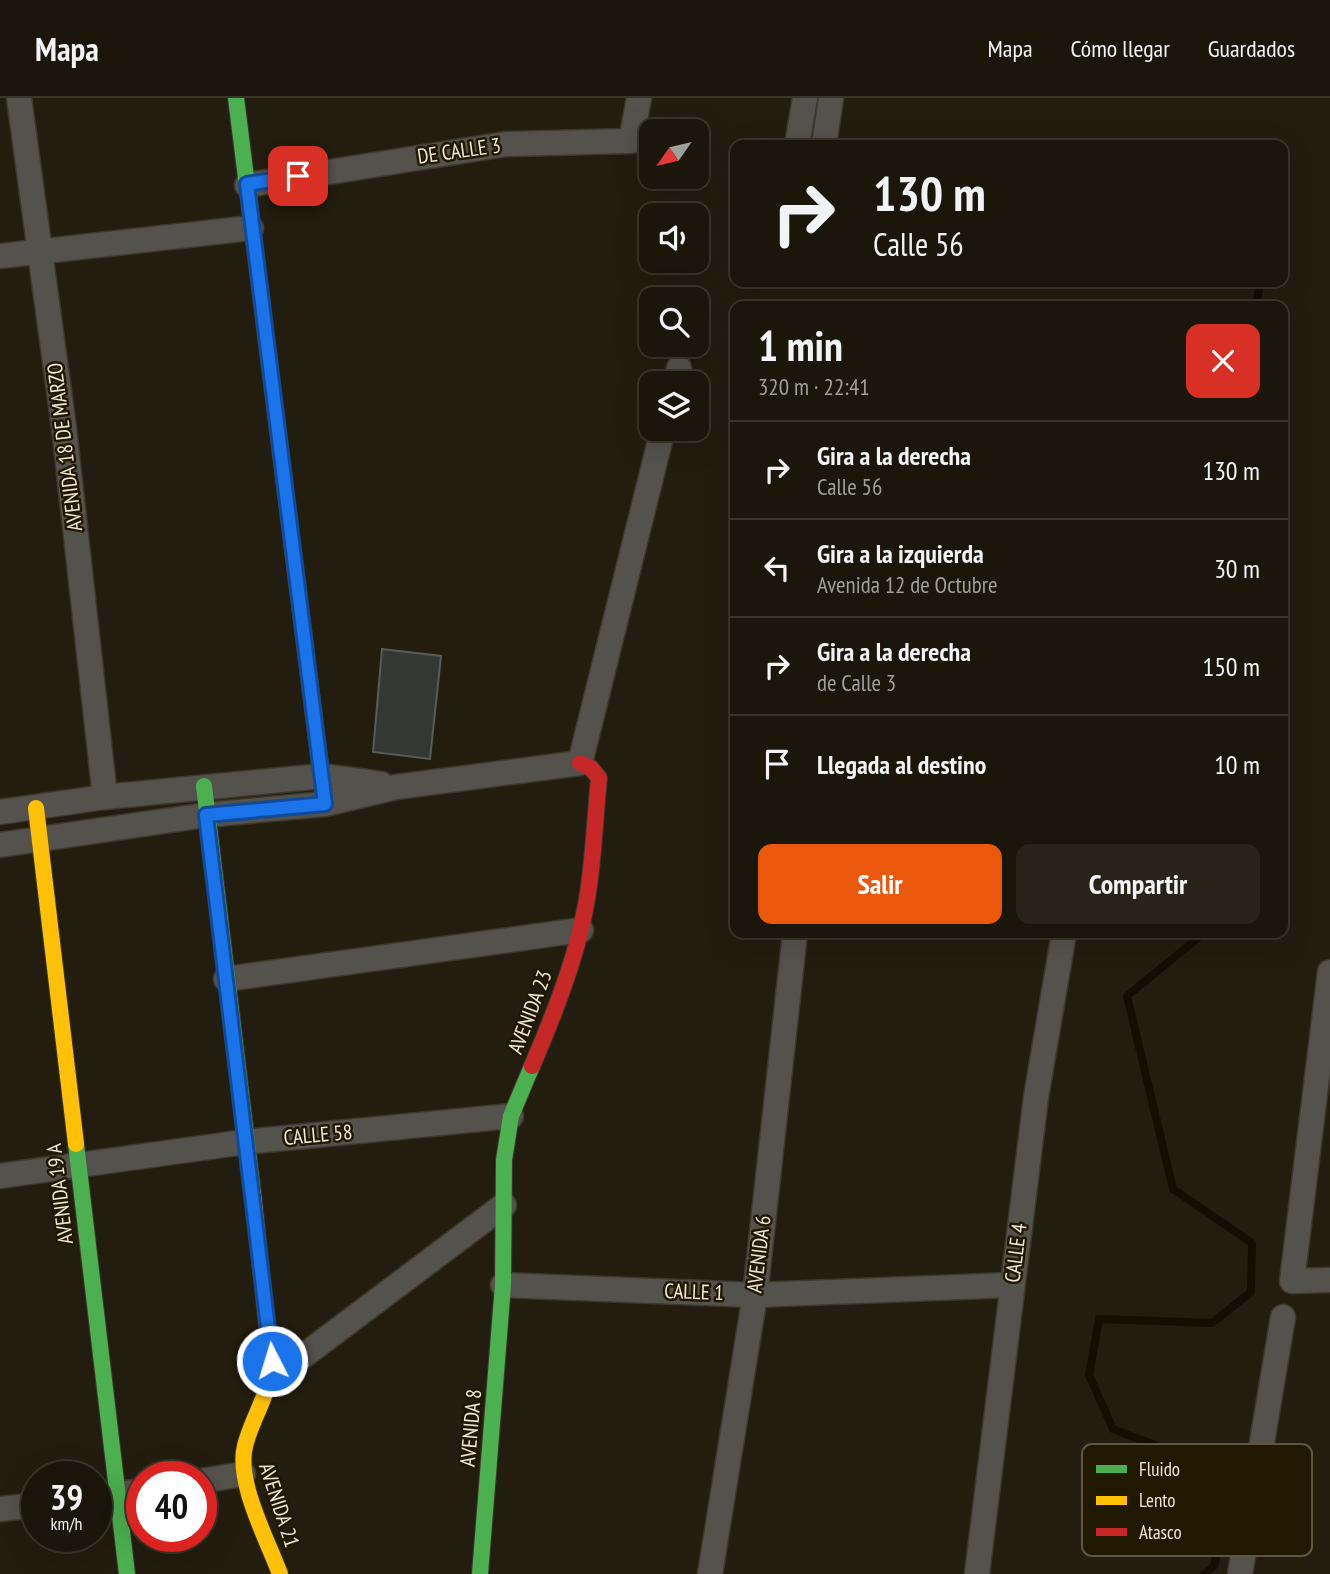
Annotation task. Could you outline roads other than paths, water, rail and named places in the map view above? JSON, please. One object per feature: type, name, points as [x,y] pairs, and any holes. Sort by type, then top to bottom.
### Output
[{"type":"street","name":"AVENIDA 18 DE MARZO","points":[[19,98],[64,428],[104,797]]},
{"type":"street","points":[[236,98],[325,804]]},
{"type":"street","name":"DE CALLE 3","points":[[247,184],[506,144],[631,141],[639,98]]},
{"type":"street","points":[[798,140],[805,98]]},
{"type":"street","points":[[825,140],[831,98]]},
{"type":"street","points":[[0,256],[251,228]]},
{"type":"street","points":[[0,845],[206,815],[325,804],[396,787],[580,763],[660,441]]},
{"type":"street","name":"AVENIDA 23","points":[[503,1285],[504,1160],[511,1116],[550,1024],[581,930],[588,893],[599,778],[592,768],[580,763]]},
{"type":"street","points":[[0,813],[104,797],[321,776],[396,787]]},
{"type":"street","name":"AVENIDA 21","points":[[204,786],[271,1340],[270,1381],[245,1438],[243,1474],[280,1574]]},
{"type":"street","name":"AVENIDA 19 A","points":[[36,808],[127,1574]]},
{"type":"street","points":[[226,979],[581,930]]},
{"type":"street","name":"AVENIDA 6","points":[[710,1574],[755,1295],[794,938]]},
{"type":"street","name":"CALLE 4","points":[[977,1574],[1036,1097],[1063,938]]},
{"type":"street","points":[[1330,972],[1292,1280],[1330,1280]]},
{"type":"street","name":"CALLE 58","points":[[0,1176],[245,1142],[511,1116]]},
{"type":"street","points":[[270,1381],[504,1205]]},
{"type":"street","name":"CALLE 1","points":[[503,1285],[755,1295],[1012,1284]]},
{"type":"street","name":"AVENIDA 8","points":[[480,1574],[503,1285]]},
{"type":"street","points":[[1262,1444],[1283,1317]]},
{"type":"street","points":[[217,1478],[243,1474]]},
{"type":"street","points":[[0,1509],[21,1507]]},
{"type":"street","points":[[1240,1574],[1243,1556]]},
{"type":"waterway","points":[[1256,301],[1260,287]]},
{"type":"waterway","points":[[1152,1444],[1113,1429],[1089,1375],[1099,1319],[1212,1323],[1251,1292],[1252,1243],[1173,1189],[1127,996],[1198,938]]},
{"type":"waterway","points":[[1204,1574],[1214,1566],[1216,1556]]}]
